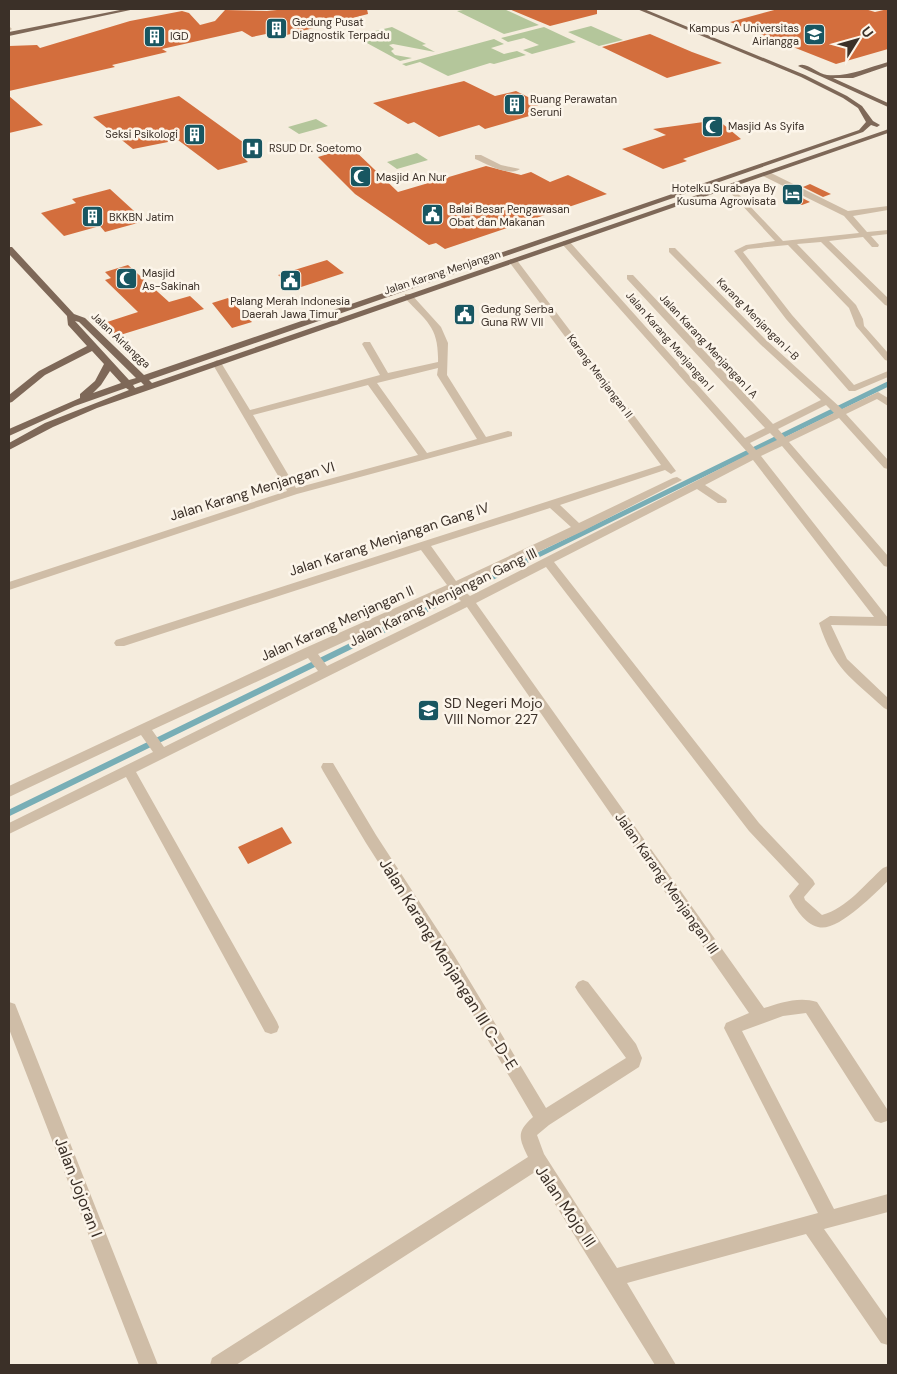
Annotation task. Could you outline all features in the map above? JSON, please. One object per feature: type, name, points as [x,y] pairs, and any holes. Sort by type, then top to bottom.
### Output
[{"type":"main road","points":[[9,29],[105,9]]},
{"type":"main road","points":[[9,34],[132,9]]},
{"type":"main road","points":[[640,9],[803,76],[845,97],[860,107],[870,122],[888,130]]},
{"type":"main road","points":[[44,22],[50,26]]},
{"type":"main road","points":[[789,61],[886,105]]},
{"type":"main road","points":[[824,76],[848,77],[888,64]]},
{"type":"main road","name":"Jalan Karang Menjangan","points":[[9,433],[72,404],[143,378],[861,131],[870,122]]},
{"type":"main road","name":"Jalan Karang Menjangan","points":[[9,447],[48,425],[94,406],[474,273],[513,262],[888,130]]},
{"type":"main road","points":[[857,142],[888,139]]},
{"type":"main road","name":"Jalan Airlangga","points":[[9,249],[71,316],[82,320],[150,386]]},
{"type":"main road","points":[[464,267],[474,273]]},
{"type":"main road","name":"Jalan Airlangga","points":[[71,316],[71,323],[134,392]]},
{"type":"main road","points":[[9,400],[42,373],[92,347]]},
{"type":"main road","points":[[72,404],[93,389],[104,375],[108,364]]},
{"type":"street","points":[[478,157],[499,167],[516,169]]},
{"type":"street","points":[[766,174],[847,214],[867,234],[874,245]]},
{"type":"street","points":[[729,186],[853,308],[859,318],[860,326],[888,358]]},
{"type":"street","points":[[847,214],[888,208]]},
{"type":"street","points":[[888,232],[746,247],[738,251],[789,317],[841,377],[877,394],[888,403]]},
{"type":"street","points":[[823,239],[888,303]]},
{"type":"street","name":"Jalan Karang Menjangan I","points":[[566,243],[754,454],[886,622]]},
{"type":"street","name":"Karang Menjangan I-B","points":[[672,250],[764,342],[840,413],[888,466]]},
{"type":"street","name":"Karang Menjangan II","points":[[513,262],[668,466],[680,487]]},
{"type":"street","name":"Jalan Karang Menjangan I A","points":[[630,277],[782,441],[888,563]]},
{"type":"street","points":[[408,296],[437,327],[443,343],[441,364],[444,380],[483,441]]},
{"type":"street","points":[[367,344],[384,377]]},
{"type":"street","points":[[217,363],[293,492]]},
{"type":"street","points":[[247,414],[384,377],[441,364]]},
{"type":"street","points":[[861,387],[888,374]]},
{"type":"street","points":[[371,381],[425,456]]},
{"type":"street","name":"Jalan Karang Menjangan Gang III","points":[[9,829],[324,670],[548,562],[680,487],[698,485],[754,454],[877,394]]},
{"type":"street","points":[[744,444],[828,402]]},
{"type":"street","name":"Jalan Karang Menjangan VI","points":[[9,586],[293,492],[508,434]]},
{"type":"street","name":"Jalan Karang Menjangan Gang IV","points":[[120,643],[668,466]]},
{"type":"street","points":[[698,485],[722,501]]},
{"type":"street","name":"Jalan Karang Menjangan II","points":[[9,792],[146,732],[311,652],[455,588],[579,529],[680,487]]},
{"type":"street","points":[[552,503],[579,529]]},
{"type":"street","name":"Jalan Karang Menjangan III","points":[[423,544],[455,588],[468,600],[760,1016]]},
{"type":"street","points":[[548,562],[754,827],[808,884],[796,896],[800,904],[820,922],[829,920],[847,909],[888,872]]},
{"type":"street","points":[[886,622],[830,620],[825,624],[831,646],[840,661],[888,705]]},
{"type":"street","points":[[311,652],[324,670]]},
{"type":"street","points":[[146,732],[161,752]]},
{"type":"street","name":"Jalan Karang Menjangan III C-D-E","points":[[328,767],[371,839],[449,960],[543,1118]]},
{"type":"street","points":[[128,769],[271,1027]]},
{"type":"street","points":[[538,1160],[529,1140],[529,1132],[543,1118],[633,1062],[634,1054],[582,987]]},
{"type":"street","points":[[830,1219],[733,1027],[760,1016],[804,1006],[814,1010],[881,1116]]},
{"type":"street","name":"Jalan Jojoran I","points":[[9,1009],[149,1365]]},
{"type":"street","name":"Jalan Mojo III","points":[[219,1365],[538,1160],[666,1365]]},
{"type":"street","points":[[613,1278],[888,1203]]},
{"type":"street","points":[[810,1224],[888,1336]]},
{"type":"green space","points":[[504,9],[539,25],[504,34],[457,11]]},
{"type":"green space","points":[[591,26],[623,40],[599,46],[568,32]]},
{"type":"green space","points":[[392,27],[426,44],[422,45],[435,52],[393,44],[389,45],[394,49],[391,51],[395,55],[412,58],[400,61],[354,36]]},
{"type":"green space","points":[[544,27],[576,42],[532,54],[523,50],[539,45],[524,38],[508,42],[501,38]]},
{"type":"green space","points":[[494,39],[504,44],[491,48],[504,54],[517,51],[526,55],[494,64],[490,63],[448,76],[420,62],[406,66],[402,64]]},
{"type":"green space","points":[[316,119],[328,126],[299,134],[288,127]]},
{"type":"green space","points":[[417,153],[428,160],[397,169],[387,162]]},
{"type":"building","points":[[287,9],[367,9],[368,14],[275,38],[266,34],[252,37],[242,31],[162,49],[167,52],[112,65],[115,67],[9,91],[9,46],[37,45],[40,48],[130,21],[182,11],[189,13],[200,25],[215,21],[225,10],[267,11]]},
{"type":"building","points":[[509,9],[597,9],[597,14],[550,26]]},
{"type":"building","name":"Kampus A Universitas Airlangga","points":[[778,9],[865,9],[875,12],[888,9],[888,49],[836,64],[730,22]]},
{"type":"building","points":[[650,34],[722,63],[667,78],[602,47]]},
{"type":"building","points":[[464,81],[495,96],[516,91],[542,104],[532,107],[543,112],[485,129],[479,125],[439,137],[414,122],[408,124],[373,103]]},
{"type":"building","points":[[9,96],[43,125],[9,133]]},
{"type":"building","name":"Seksi Psikologi","points":[[179,96],[261,155],[245,159],[248,162],[218,170],[178,140],[133,149],[93,117]]},
{"type":"building","points":[[718,120],[741,139],[683,159],[687,161],[663,169],[622,149],[666,135],[653,129]]},
{"type":"building","points":[[351,147],[398,192],[486,166],[521,175],[531,172],[550,182],[568,175],[607,194],[445,249],[436,243],[429,245],[355,194],[318,157]]},
{"type":"building","points":[[810,184],[831,194],[823,197],[803,187]]},
{"type":"building","name":"BKKBN Jatim","points":[[110,189],[145,221],[105,232],[100,226],[64,236],[41,213],[76,203],[72,199]]},
{"type":"building","points":[[791,192],[810,202],[802,205],[782,195]]},
{"type":"building","points":[[327,260],[344,273],[295,289],[278,275]]},
{"type":"building","points":[[128,265],[169,302],[190,296],[204,309],[117,336],[104,323],[138,312],[105,280],[111,278],[105,272]]},
{"type":"building","points":[[228,298],[252,322],[232,328],[212,303]]},
{"type":"building","points":[[282,827],[292,843],[248,864],[238,847]]},
{"type":"waterway","points":[[395,625],[888,384]]},
{"type":"waterway","points":[[9,813],[398,623]]},
{"type":"place","name":"Gedung Pusat Diagnostik Terpadu","points":[[276,28]]},
{"type":"place","name":"Kampus A Universitas Airlangga","points":[[815,34]]},
{"type":"place","name":"IGD","points":[[154,36]]},
{"type":"place","name":"Ruang Perawatan Seruni","points":[[514,105]]},
{"type":"place","name":"Masjid As Syifa","points":[[712,126]]},
{"type":"place","name":"Seksi Psikologi","points":[[194,134]]},
{"type":"place","name":"RSUD Dr. Soetomo","points":[[253,148]]},
{"type":"place","name":"Masjid An Nur","points":[[360,177]]},
{"type":"place","name":"Hotelku Surabaya By Kusuma Agrowisata","points":[[792,194]]},
{"type":"place","name":"Balai Besar Pengawasan Obat dan Makanan","points":[[433,215]]},
{"type":"place","name":"BKKBN Jatim","points":[[93,217]]},
{"type":"place","name":"Masjid As-Sakinah","points":[[126,279]]},
{"type":"place","name":"Palang Merah Indonesia Daerah Jawa Timur","points":[[290,280]]},
{"type":"place","name":"Gedung Serba Guna RW VII","points":[[465,315]]},
{"type":"place","name":"SD Negeri Mojo VIII Nomor 227","points":[[428,711]]}]
